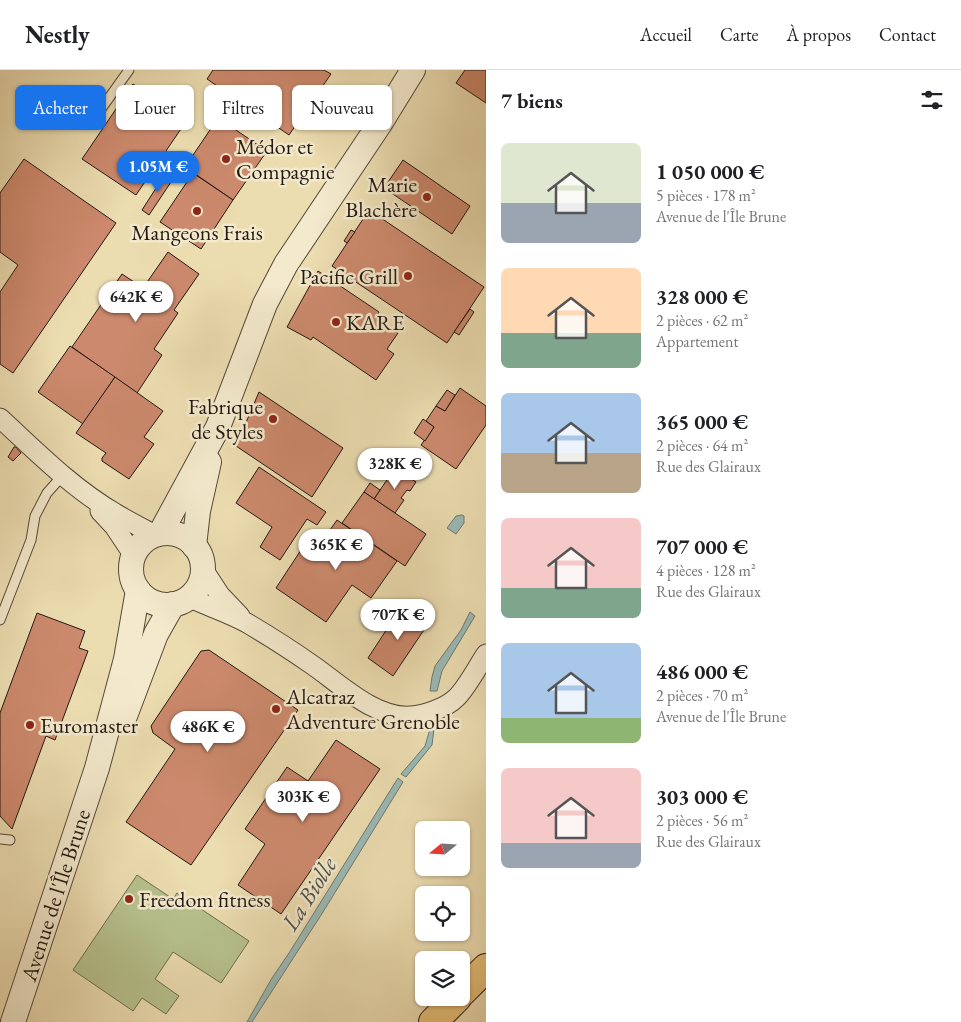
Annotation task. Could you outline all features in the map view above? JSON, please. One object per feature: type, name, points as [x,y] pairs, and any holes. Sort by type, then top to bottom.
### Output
[{"type":"highway","points":[[470,984],[486,968]]},
{"type":"highway","points":[[433,1022],[449,1006]]},
{"type":"street","points":[[194,546],[203,484],[218,427],[265,304],[286,264],[381,122],[413,70]]},
{"type":"street","points":[[0,419],[63,475],[115,514],[158,534],[177,534],[187,539],[194,546],[200,557],[202,569],[201,580],[196,590],[180,601],[163,604],[146,598],[138,590],[132,575],[131,564],[141,544],[158,534],[218,427]]},
{"type":"street","points":[[87,494],[114,526],[134,556]]},
{"type":"street","points":[[202,569],[220,595],[246,623]]},
{"type":"street","name":"Avenue de l'Île Brune","points":[[13,1022],[98,768],[126,659],[138,590]]},
{"type":"street","points":[[180,601],[246,623],[311,664],[361,700],[382,711],[395,715],[410,717],[446,705],[456,698],[486,654]]},
{"type":"street","name":"Avenue de l'Île Brune","points":[[98,768],[119,729],[156,634],[180,601]]},
{"type":"lane","points":[[106,102],[129,70]]},
{"type":"lane","points":[[0,620],[31,540],[35,516],[47,493],[63,475]]},
{"type":"lane","points":[[0,839],[10,840]]},
{"type":"green space","points":[[137,875],[173,899],[177,893],[249,941],[221,983],[173,952],[155,979],[179,996],[166,1014],[142,998],[133,1011],[73,970]]},
{"type":"water","points":[[456,516],[464,516],[464,523],[456,534],[447,528]]},
{"type":"water","points":[[470,612],[475,616],[442,671],[437,691],[430,691],[435,666],[461,630]]},
{"type":"water","points":[[430,729],[434,729],[432,745],[406,777],[401,774],[425,746]]},
{"type":"water","points":[[398,778],[403,782],[323,912],[252,1022],[247,1022],[272,978]]},
{"type":"building","points":[[213,70],[324,70],[331,74],[323,85],[292,85],[292,130],[289,135],[282,130],[282,85],[216,85],[207,79]]},
{"type":"building","points":[[465,70],[486,70],[486,103],[456,83]]},
{"type":"building","points":[[116,109],[116,130],[180,130],[136,195],[82,159],[102,130],[106,130],[106,124]]},
{"type":"building","name":"Médor et Compagnie","points":[[210,130],[236,130],[267,151],[233,200],[185,167]]},
{"type":"building","points":[[24,159],[116,223],[13,373],[0,364],[0,292],[18,265],[0,252],[0,193]]},
{"type":"building","name":"Marie Blachère","points":[[403,160],[470,206],[452,234],[384,188]]},
{"type":"building","points":[[167,171],[175,176],[149,215],[142,210]]},
{"type":"building","name":"Mangeons Frais","points":[[193,173],[233,200],[201,249],[160,222]]},
{"type":"building","name":"Pacific Grill","points":[[369,210],[484,287],[447,343],[332,266]]},
{"type":"building","points":[[351,230],[355,232],[347,243],[344,241]]},
{"type":"building","points":[[168,252],[199,274],[174,310],[178,313],[154,349],[162,355],[137,393],[72,347],[122,274],[143,288]]},
{"type":"building","name":"KARE","points":[[318,271],[379,312],[376,318],[398,333],[387,349],[394,354],[376,380],[313,337],[311,340],[287,327]]},
{"type":"building","points":[[470,309],[474,312],[459,335],[454,332]]},
{"type":"building","points":[[70,346],[115,377],[83,424],[38,392]]},
{"type":"building","points":[[115,377],[163,411],[144,437],[154,444],[129,479],[102,461],[106,453],[76,433]]},
{"type":"building","points":[[460,388],[486,406],[486,425],[456,469],[421,445],[434,427],[426,421],[436,406],[445,411]]},
{"type":"building","points":[[447,390],[455,395],[445,411],[436,406]]},
{"type":"building","name":"Fabrique de Styles","points":[[259,392],[343,448],[312,497],[236,446]]},
{"type":"building","points":[[423,419],[434,427],[425,441],[414,433]]},
{"type":"building","points":[[14,447],[21,453],[13,461],[8,457]]},
{"type":"building","points":[[259,467],[326,512],[317,525],[307,519],[280,560],[260,547],[272,527],[236,503]]},
{"type":"building","points":[[395,468],[416,482],[410,491],[407,490],[401,498],[404,500],[395,513],[374,499]]},
{"type":"building","points":[[370,483],[380,490],[374,499],[364,492]]},
{"type":"building","points":[[364,492],[426,534],[405,566],[342,523]]},
{"type":"building","points":[[337,520],[397,561],[371,598],[352,585],[326,622],[276,588],[301,550],[311,557]]},
{"type":"building","points":[[402,606],[428,624],[393,676],[368,658]]},
{"type":"building","name":"Euromaster","points":[[37,613],[85,631],[79,648],[88,651],[55,740],[46,736],[12,829],[0,816],[0,713]]},
{"type":"building","points":[[209,650],[298,710],[191,865],[126,822],[175,749],[153,733],[151,726],[201,651]]},
{"type":"building","points":[[336,740],[380,769],[281,914],[238,885],[265,844],[245,829],[287,767],[308,781]]},
{"type":"place","name":"Médor et Compagnie","points":[[226,159]]},
{"type":"place","name":"Marie Blachère","points":[[427,197]]},
{"type":"place","name":"Mangeons Frais","points":[[197,211]]},
{"type":"place","name":"Pacific Grill","points":[[408,276]]},
{"type":"place","name":"KARE","points":[[336,322]]},
{"type":"place","name":"Fabrique de Styles","points":[[273,419]]},
{"type":"place","name":"Alcatraz Adventure Grenoble","points":[[276,709]]},
{"type":"place","name":"Euromaster","points":[[30,725]]},
{"type":"place","name":"Freedom fitness","points":[[129,899]]},
{"type":"water label","name":"La Biolle","points":[[309,894]]}]
